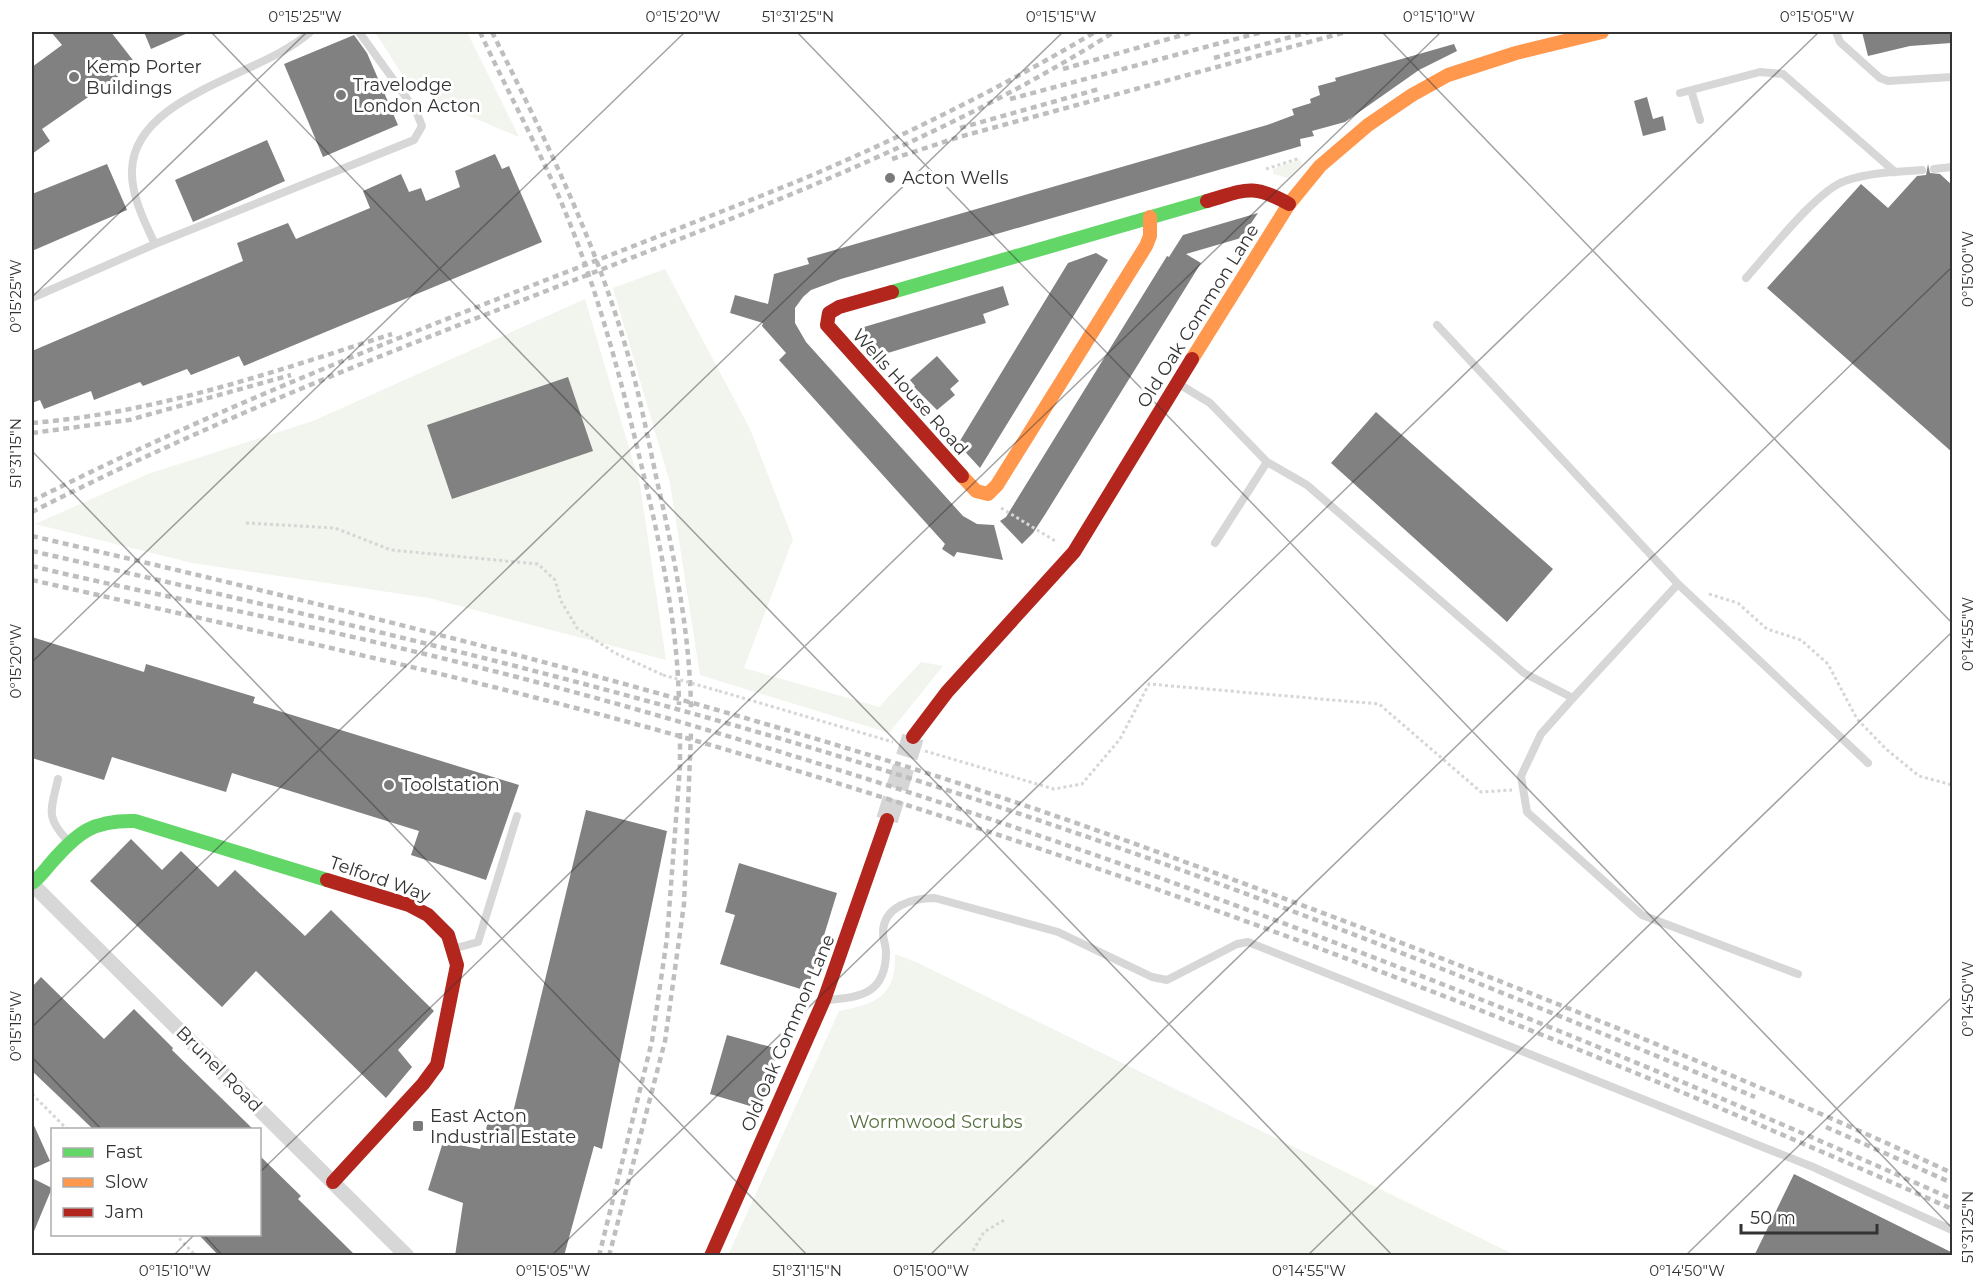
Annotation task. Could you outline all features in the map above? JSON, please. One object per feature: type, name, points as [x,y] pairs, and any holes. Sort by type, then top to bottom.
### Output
[{"type":"street","name":"Old Oak Common Lane","points":[[917,743],[947,692],[1074,552],[1289,204],[1320,166],[1347,142],[1412,95],[1448,75],[1516,53],[1602,32]]},
{"type":"street","name":"Wells House Road","points":[[1150,217],[1151,230],[1146,246],[997,485],[988,494],[976,491],[827,326],[829,313],[839,307],[1150,217],[1259,188],[1289,204]]},
{"type":"street","name":"Telford Way","points":[[32,883],[69,843],[90,826],[110,819],[135,821],[409,905],[433,916],[448,931],[456,948]]},
{"type":"street","name":"Old Oak Common Lane","points":[[711,1256],[824,1000],[887,820]]},
{"type":"street","name":"Brunel Road","points":[[32,883],[407,1256]]},
{"type":"street","points":[[333,1182],[423,1084],[437,1065],[454,989],[456,948]]},
{"type":"lane","points":[[155,244],[140,213],[132,169],[139,144],[150,124],[177,104],[297,44],[310,32]]},
{"type":"lane","points":[[32,298],[155,244],[414,140],[422,126],[416,111],[359,32]]},
{"type":"lane","points":[[1836,32],[1840,42],[1880,78],[1888,81],[1953,77]]},
{"type":"lane","points":[[1680,93],[1760,72],[1783,74],[1895,172]]},
{"type":"lane","points":[[1691,90],[1700,120]]},
{"type":"lane","points":[[1934,169],[1953,168]]},
{"type":"lane","points":[[1746,278],[1806,213],[1842,182],[1878,173],[1922,170]]},
{"type":"lane","points":[[1437,325],[1678,584],[1868,764]]},
{"type":"lane","points":[[1178,383],[1210,403],[1267,462],[1307,485],[1524,673],[1573,698]]},
{"type":"lane","points":[[1215,543],[1267,462]]},
{"type":"lane","points":[[1678,584],[1541,734],[1521,776],[1527,812],[1642,915],[1798,974]]},
{"type":"lane","points":[[58,779],[50,815],[54,826],[69,843]]},
{"type":"lane","points":[[456,948],[478,942],[517,816]]},
{"type":"lane","points":[[824,1000],[849,999],[871,990],[884,970],[886,950],[883,932],[886,920],[900,906],[919,898],[935,898],[1058,932],[1152,978],[1167,980],[1238,944],[1248,942],[1813,1167],[1953,1230]]},
{"type":"path","points":[[1264,171],[1308,157]]},
{"type":"path","points":[[1000,507],[1060,545]]},
{"type":"path","points":[[246,523],[335,528],[391,550],[538,564],[555,580],[561,601],[577,628],[615,653],[663,675],[898,743]]},
{"type":"path","points":[[1678,584],[1738,603],[1767,629],[1801,640],[1828,664],[1857,719],[1886,749],[1919,776],[1953,785]]},
{"type":"path","points":[[917,743],[1054,789],[1082,784],[1120,739],[1149,684],[1379,704],[1481,792],[1523,789]]},
{"type":"path","points":[[32,1094],[66,1128]]},
{"type":"path","points":[[970,1256],[984,1232],[1006,1219]]},
{"type":"path","points":[[177,1236],[196,1256]]},
{"type":"green space","points":[[375,32],[467,32],[519,137],[441,104],[403,76]]},
{"type":"green space","points":[[1300,159],[1302,164],[1288,178],[1273,174],[1273,169]]},
{"type":"green space","points":[[665,269],[750,429],[793,539],[744,668],[879,707],[921,662],[943,666],[889,733],[700,675],[670,483],[613,288]]},
{"type":"green space","points":[[585,299],[640,485],[666,660],[429,598],[192,563],[35,524],[148,474],[313,421]]},
{"type":"green space","name":"Wormwood Scrubs","points":[[895,954],[918,963],[1515,1255],[728,1255],[839,1011],[864,1005],[882,996],[892,980]]},
{"type":"building","name":"Kemp Porter Buildings","points":[[51,32],[111,32],[136,64],[42,129],[50,141],[32,154],[32,67],[62,45]]},
{"type":"building","points":[[144,32],[190,32],[151,49]]},
{"type":"building","points":[[1862,32],[1950,32],[1951,43],[1910,46],[1868,56]]},
{"type":"building","name":"Travelodge London Acton","points":[[354,35],[367,53],[398,125],[323,157],[284,64]]},
{"type":"building","points":[[1454,44],[1457,51],[1419,70],[1345,122],[1312,131],[1314,136],[1300,139],[1301,146],[841,279],[811,290],[803,297],[795,308],[795,323],[806,342],[963,516],[977,524],[994,525],[1003,560],[957,552],[954,557],[942,549],[945,544],[779,360],[786,353],[762,326],[763,323],[730,313],[735,295],[768,304],[774,274],[809,264],[807,258],[1267,125],[1294,115],[1292,109],[1311,103],[1310,99],[1320,95],[1318,86],[1336,81],[1335,78]]},
{"type":"building","points":[[1647,97],[1653,119],[1663,116],[1666,130],[1643,136],[1634,101]]},
{"type":"building","points":[[267,140],[285,181],[193,222],[175,180]]},
{"type":"building","points":[[495,154],[502,169],[509,166],[542,242],[244,366],[239,356],[191,375],[187,369],[143,386],[140,382],[94,400],[91,391],[44,409],[40,400],[32,403],[32,351],[243,261],[237,243],[288,223],[296,239],[370,208],[363,191],[401,174],[409,192],[421,188],[426,201],[460,187],[455,171]]},
{"type":"building","points":[[107,164],[127,210],[32,251],[32,194]]},
{"type":"building","points":[[1928,164],[1930,173],[1940,174],[1953,186],[1953,453],[1767,288],[1861,184],[1888,208],[1917,176],[1926,175]]},
{"type":"building","points":[[1258,213],[1241,238],[1186,254],[1201,263],[1046,513],[1033,533],[1022,544],[1000,521],[1006,517],[1167,256],[1169,257],[1183,235]]},
{"type":"building","points":[[1096,253],[1108,260],[980,468],[958,444],[1068,263]]},
{"type":"building","points":[[1003,286],[1009,305],[983,314],[986,323],[878,356],[875,346],[870,348],[864,327]]},
{"type":"building","points":[[937,356],[959,381],[950,389],[955,395],[937,410],[910,380]]},
{"type":"building","points":[[568,377],[593,451],[452,499],[427,425]]},
{"type":"building","points":[[1376,412],[1553,569],[1507,622],[1331,463]]},
{"type":"building","points":[[32,637],[144,672],[146,664],[255,697],[253,703],[519,785],[486,880],[411,855],[419,831],[232,773],[226,792],[112,757],[104,780],[32,758]]},
{"type":"building","points":[[586,810],[667,831],[602,1149],[594,1146],[564,1256],[455,1256],[463,1203],[428,1190],[443,1142],[480,1149],[488,1122],[510,1125]]},
{"type":"building","points":[[131,839],[162,870],[181,851],[218,887],[235,870],[305,936],[331,910],[434,1011],[398,1050],[412,1067],[386,1098],[256,971],[222,1007],[90,881]]},
{"type":"building","points":[[739,863],[837,893],[807,991],[720,964],[735,915],[725,912]]},
{"type":"building","points":[[41,977],[104,1039],[134,1009],[173,1048],[172,1050],[252,1128],[92,1128],[32,1071],[32,987]]},
{"type":"building","points":[[727,1035],[778,1049],[760,1109],[710,1094]]},
{"type":"building","points":[[32,1121],[50,1161],[32,1169]]},
{"type":"building","points":[[261,1157],[301,1196],[298,1199],[356,1256],[219,1256],[200,1236],[261,1236]]},
{"type":"building","points":[[1794,1174],[1953,1253],[1953,1256],[1754,1256]]},
{"type":"building","points":[[32,1178],[51,1188],[51,1190],[32,1236]]},
{"type":"tunnel","points":[[887,820],[913,737]]},
{"type":"railway","points":[[480,32],[568,218],[605,325],[634,435],[662,559],[672,617],[679,705]]},
{"type":"railway","points":[[492,32],[569,193],[602,276],[630,362],[677,574],[688,655],[691,709]]},
{"type":"railway","points":[[32,501],[126,456],[317,372],[841,163],[988,92],[1095,32]]},
{"type":"railway","points":[[32,512],[176,443],[322,380],[746,213],[872,160],[995,100],[1114,32]]},
{"type":"railway","points":[[1063,69],[1193,32]]},
{"type":"railway","points":[[1010,99],[1262,32]]},
{"type":"railway","points":[[1214,58],[1309,32]]},
{"type":"railway","points":[[892,159],[959,137],[1346,32]]},
{"type":"railway","points":[[960,128],[1099,89]]},
{"type":"railway","points":[[32,423],[124,410],[214,389],[392,334]]},
{"type":"railway","points":[[32,433],[129,420],[291,375]]},
{"type":"railway","points":[[32,536],[245,586],[563,667],[774,726],[1000,797],[1241,882],[1509,985],[1732,1076],[1952,1173]]},
{"type":"railway","points":[[32,551],[457,651],[773,736],[877,768],[1100,841],[1320,922],[1538,1007],[1755,1097]]},
{"type":"railway","points":[[32,566],[352,637],[560,688],[714,732],[1030,832],[1186,887],[1495,1005],[1800,1132],[1952,1199]]},
{"type":"railway","points":[[32,580],[374,658],[629,722],[872,794],[1030,845],[1186,900],[1495,1016],[1648,1078],[1952,1209]]},
{"type":"railway","points":[[599,1256],[652,1041],[667,938],[680,766],[680,729]]},
{"type":"railway","points":[[609,1256],[665,1041],[684,904],[691,733]]},
{"type":"railway","points":[[1826,1127],[1952,1183]]},
{"type":"traffic: fast","points":[[892,292],[1207,201]]},
{"type":"traffic: fast","points":[[32,883],[78,836],[97,826],[120,821],[135,821],[327,880]]},
{"type":"traffic: slow","points":[[1192,359],[1289,204],[1320,166],[1368,125],[1412,95],[1448,75],[1516,53],[1602,32]]},
{"type":"traffic: slow","points":[[962,476],[976,491],[988,494],[997,485],[1146,246],[1150,236],[1150,217]]},
{"type":"traffic: jam","points":[[1207,201],[1248,190],[1266,193],[1289,204]]},
{"type":"traffic: jam","points":[[892,292],[839,307],[829,313],[827,325],[962,476]]},
{"type":"traffic: jam","points":[[913,737],[947,692],[1074,552],[1192,359]]},
{"type":"traffic: jam","points":[[711,1256],[824,1000],[887,820]]},
{"type":"traffic: jam","points":[[327,880],[409,905],[428,915],[448,935],[457,965],[437,1065],[423,1084],[333,1182]]},
{"type":"place","name":"Kemp Porter Buildings","points":[[74,77]]},
{"type":"place","name":"Travelodge London Acton","points":[[341,95]]},
{"type":"place","name":"Acton Wells","points":[[890,178]]},
{"type":"place","name":"Toolstation","points":[[389,785]]},
{"type":"place","name":"East Acton Industrial Estate","points":[[418,1126]]}]
